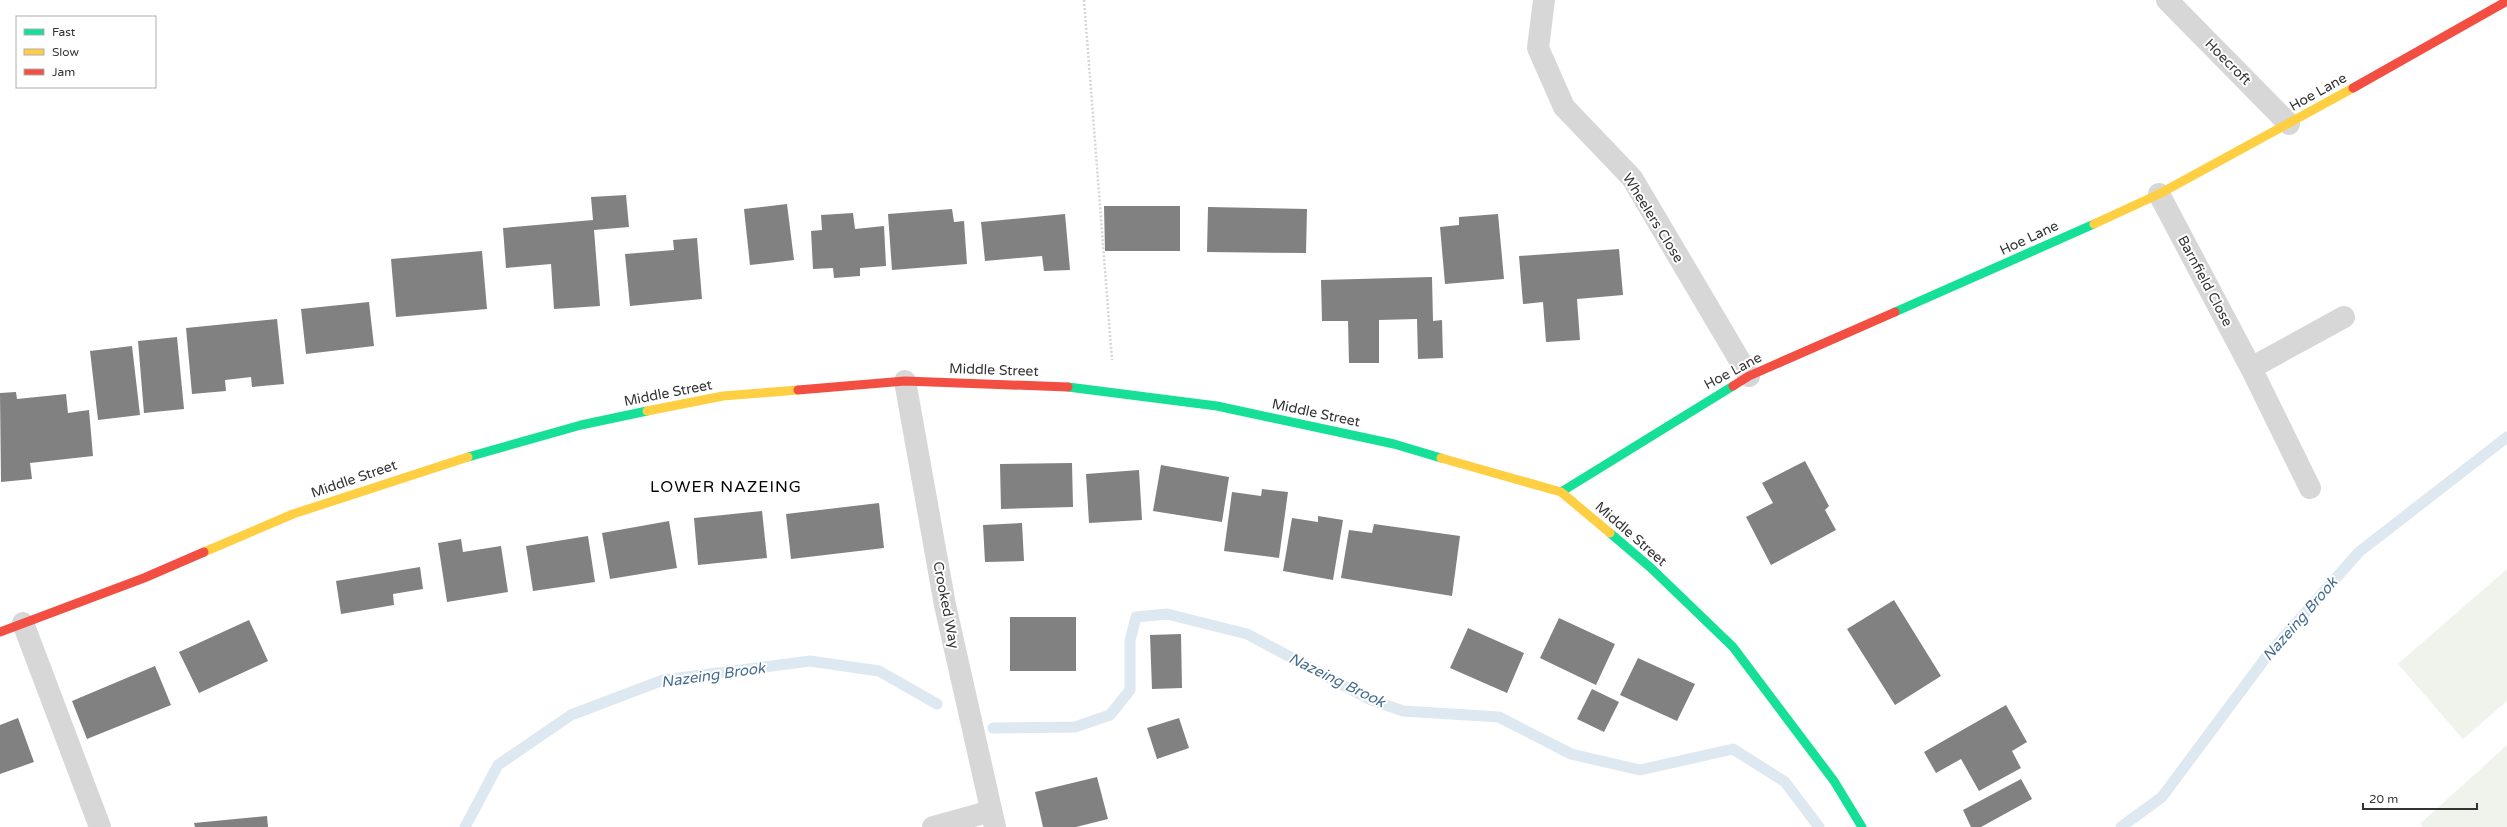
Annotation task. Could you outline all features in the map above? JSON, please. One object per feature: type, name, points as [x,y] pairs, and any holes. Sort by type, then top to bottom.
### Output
[{"type":"street","name":"Wheelers Close","points":[[1544,0],[1538,48],[1564,107],[1632,178],[1749,376]]},
{"type":"street","name":"Hoecroft","points":[[2167,0],[2289,124]]},
{"type":"street","name":"Hoe Lane","points":[[1561,492],[1749,376],[2008,263],[2159,194],[2289,124],[2507,1]]},
{"type":"street","name":"Barnfield Close","points":[[2159,194],[2251,368],[2310,488]]},
{"type":"street","points":[[2251,368],[2344,317]]},
{"type":"street","name":"Middle Street","points":[[0,632],[144,578],[293,514],[437,466],[581,425],[722,396],[905,381],[1081,387],[1217,406],[1394,444],[1561,492],[1651,568],[1733,647],[1834,781],[1862,827]]},
{"type":"street","name":"Crooked Way","points":[[905,381],[945,605],[993,819]]},
{"type":"street","points":[[23,623],[100,827]]},
{"type":"street","points":[[933,827],[993,819]]},
{"type":"path","points":[[1084,0],[1115,391]]},
{"type":"shaded area","points":[[2507,569],[2507,701],[2463,739],[2398,664]]},
{"type":"shaded area","points":[[2507,745],[2507,827],[2423,827],[2420,824]]},
{"type":"building","points":[[626,195],[629,227],[594,230],[600,306],[554,309],[551,264],[506,268],[503,228],[593,220],[591,197]]},
{"type":"building","points":[[787,204],[794,260],[750,265],[744,209]]},
{"type":"building","points":[[1104,206],[1180,206],[1180,251],[1105,251]]},
{"type":"building","points":[[1208,207],[1307,209],[1306,253],[1207,252]]},
{"type":"building","points":[[952,209],[954,222],[964,221],[967,264],[892,270],[888,214]]},
{"type":"building","points":[[853,213],[855,229],[884,226],[886,266],[860,268],[860,276],[834,278],[833,268],[813,269],[811,231],[822,230],[821,215]]},
{"type":"building","points":[[1065,214],[1070,270],[1044,271],[1042,256],[985,261],[981,222]]},
{"type":"building","points":[[1498,214],[1504,279],[1445,284],[1440,227],[1459,225],[1459,217]]},
{"type":"building","points":[[697,238],[702,299],[630,306],[625,254],[674,250],[673,240]]},
{"type":"building","points":[[1619,249],[1623,295],[1577,299],[1580,340],[1546,342],[1543,302],[1523,304],[1519,256]]},
{"type":"building","points":[[482,251],[487,309],[396,317],[391,259]]},
{"type":"building","points":[[1432,277],[1433,321],[1442,320],[1443,358],[1418,359],[1417,319],[1379,320],[1379,363],[1349,363],[1348,321],[1322,321],[1321,280]]},
{"type":"building","points":[[369,302],[374,346],[306,354],[301,309]]},
{"type":"building","points":[[277,319],[284,384],[252,387],[251,377],[225,380],[226,391],[192,394],[186,328]]},
{"type":"building","points":[[177,337],[184,409],[144,413],[138,341]]},
{"type":"building","points":[[132,346],[140,415],[98,420],[90,351]]},
{"type":"building","points":[[16,392],[17,399],[66,394],[68,413],[89,410],[93,456],[30,463],[32,479],[1,482],[0,393]]},
{"type":"building","points":[[1805,461],[1829,506],[1825,510],[1836,530],[1771,565],[1746,517],[1773,503],[1762,483]]},
{"type":"building","points":[[1072,463],[1073,507],[1001,509],[1000,464]]},
{"type":"building","points":[[1161,465],[1229,477],[1222,522],[1153,511]]},
{"type":"building","points":[[1139,470],[1142,520],[1089,523],[1086,474]]},
{"type":"building","points":[[1262,489],[1288,492],[1279,558],[1224,551],[1232,492],[1261,496]]},
{"type":"building","points":[[879,503],[884,548],[791,559],[786,514]]},
{"type":"building","points":[[762,511],[767,558],[698,565],[694,518]]},
{"type":"building","points":[[1318,516],[1343,520],[1333,580],[1283,571],[1292,518],[1318,522]]},
{"type":"building","points":[[669,521],[677,568],[610,579],[602,533]]},
{"type":"building","points":[[1022,523],[1024,561],[985,562],[983,525]]},
{"type":"building","points":[[1374,524],[1460,536],[1452,596],[1341,578],[1349,530],[1372,533]]},
{"type":"building","points":[[588,536],[595,582],[533,591],[526,546]]},
{"type":"building","points":[[461,539],[463,552],[501,546],[508,592],[447,602],[438,543]]},
{"type":"building","points":[[420,567],[423,589],[393,594],[394,605],[341,614],[336,581]]},
{"type":"building","points":[[1894,600],[1941,676],[1895,705],[1847,629]]},
{"type":"building","points":[[1010,617],[1076,617],[1076,671],[1010,671]]},
{"type":"building","points":[[1559,618],[1615,644],[1596,685],[1540,658]]},
{"type":"building","points":[[249,620],[268,661],[199,693],[179,652]]},
{"type":"building","points":[[1468,628],[1524,653],[1507,693],[1450,668]]},
{"type":"building","points":[[1181,634],[1182,688],[1152,689],[1150,635]]},
{"type":"building","points":[[1638,658],[1695,684],[1677,721],[1620,695]]},
{"type":"building","points":[[155,666],[171,705],[87,739],[72,701]]},
{"type":"building","points":[[1592,689],[1619,702],[1604,732],[1577,719]]},
{"type":"building","points":[[2006,705],[2027,742],[2012,751],[2021,768],[1979,791],[1961,759],[1936,773],[1924,752]]},
{"type":"building","points":[[18,718],[34,762],[0,774],[0,725]]},
{"type":"building","points":[[1179,718],[1189,748],[1157,759],[1147,728]]},
{"type":"building","points":[[1097,777],[1108,819],[1076,827],[1043,827],[1035,792]]},
{"type":"building","points":[[2021,779],[2032,799],[1981,827],[1971,827],[1963,810]]},
{"type":"building","points":[[267,816],[268,827],[195,827],[194,823]]},
{"type":"waterway","name":"Nazeing Brook","points":[[2121,827],[2162,797],[2267,656],[2359,552],[2507,437]]},
{"type":"waterway","name":"Nazeing Brook","points":[[993,728],[1075,727],[1110,715],[1130,690],[1130,641],[1136,617],[1167,614],[1247,634],[1369,699],[1403,711],[1499,717],[1571,754],[1640,770],[1733,749],[1785,782],[1819,827]]},
{"type":"waterway","name":"Nazeing Brook","points":[[465,827],[498,765],[571,715],[663,680],[810,661],[879,671],[937,704]]},
{"type":"traffic: fast","points":[[1895,312],[2094,224]]},
{"type":"traffic: fast","points":[[1561,492],[1733,386]]},
{"type":"traffic: fast","points":[[1068,387],[1217,406],[1394,444],[1441,458]]},
{"type":"traffic: fast","points":[[468,457],[581,425],[647,411]]},
{"type":"traffic: fast","points":[[1610,533],[1651,568],[1733,647],[1834,781],[1862,827]]},
{"type":"traffic: slow","points":[[2094,224],[2159,194],[2353,88]]},
{"type":"traffic: slow","points":[[647,411],[723,396],[798,390]]},
{"type":"traffic: slow","points":[[204,552],[293,514],[468,457]]},
{"type":"traffic: slow","points":[[1441,458],[1561,492],[1610,533]]},
{"type":"traffic: jam","points":[[2353,88],[2507,1]]},
{"type":"traffic: jam","points":[[1733,386],[1749,376],[1895,312]]},
{"type":"traffic: jam","points":[[798,390],[905,381],[1068,387]]},
{"type":"traffic: jam","points":[[0,632],[144,578],[204,552]]},
{"type":"district","name":"LOWER NAZEING","points":[[726,487]]}]
